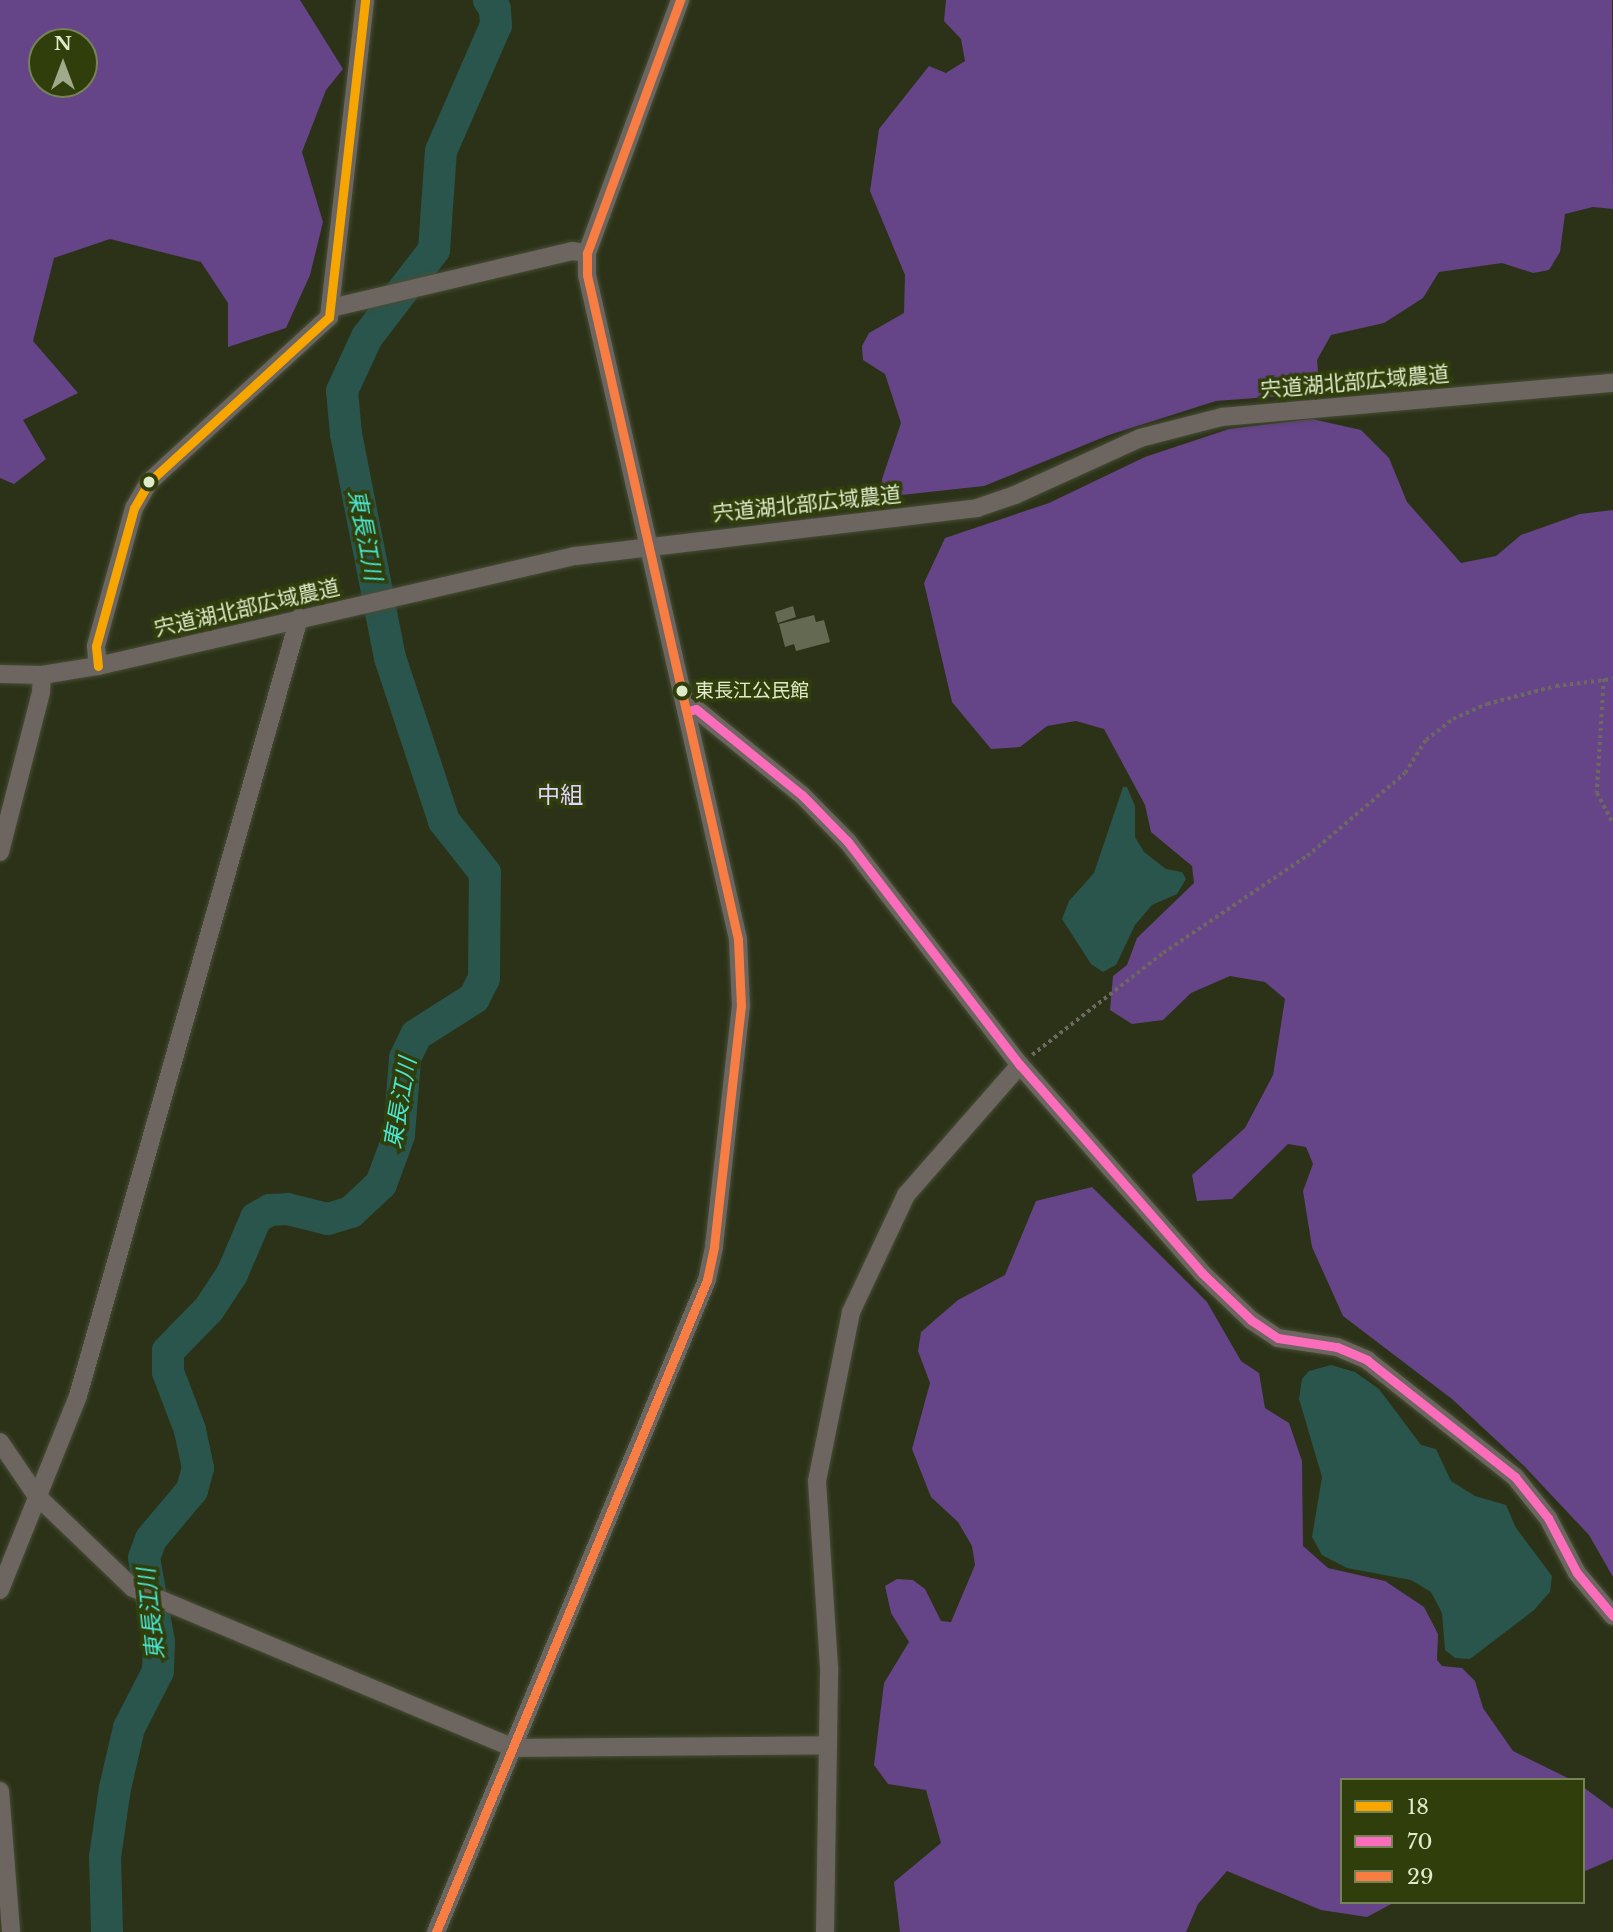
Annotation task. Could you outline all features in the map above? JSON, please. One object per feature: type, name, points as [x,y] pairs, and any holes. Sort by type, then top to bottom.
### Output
[{"type":"street","points":[[98,666],[96,646],[131,520],[149,482],[322,325],[331,308],[365,0]]},
{"type":"street","points":[[436,1932],[702,1293],[714,1245],[741,973],[738,939],[587,275],[587,253],[680,0]]},
{"type":"street","points":[[331,308],[572,251],[587,253]]},
{"type":"street","name":"宍道湖北部広域農道","points":[[0,674],[42,674],[98,666],[392,596],[648,545],[977,508],[1016,495],[1140,438],[1222,417],[1613,383]]},
{"type":"street","points":[[0,1590],[78,1396],[299,618]]},
{"type":"street","points":[[0,852],[41,692],[42,674]]},
{"type":"street","points":[[688,711],[696,709],[802,795],[848,842],[1020,1065],[1202,1273],[1251,1320],[1278,1338],[1337,1347],[1360,1356],[1427,1403],[1515,1476],[1548,1518],[1577,1573],[1613,1616]]},
{"type":"street","points":[[824,1932],[829,1667],[817,1481],[851,1312],[906,1195],[1020,1065]]},
{"type":"street","points":[[0,1443],[36,1495],[133,1588],[513,1748],[828,1745]]},
{"type":"street","points":[[0,1791],[11,1932]]},
{"type":"path","points":[[1604,679],[1597,793],[1613,823]]},
{"type":"path","points":[[1020,1065],[1057,1031],[1163,953],[1307,856],[1405,773],[1426,740],[1452,719],[1487,704],[1613,679]]},
{"type":"shaded area","points":[[0,0],[300,0],[343,69],[326,90],[302,152],[323,222],[310,275],[286,328],[228,347],[228,303],[201,262],[110,239],[54,258],[33,341],[78,393],[23,420],[46,459],[14,484],[0,478]]},
{"type":"shaded area","points":[[946,0],[1612,0],[1613,209],[1593,207],[1565,214],[1560,252],[1549,270],[1533,273],[1502,263],[1439,272],[1423,298],[1384,323],[1331,335],[1317,360],[1319,382],[1310,394],[1216,401],[1109,435],[984,486],[883,497],[882,479],[901,423],[885,374],[863,360],[862,346],[869,333],[904,313],[905,275],[870,191],[879,129],[929,66],[946,73],[965,61],[961,39],[944,21]]},
{"type":"shaded area","points":[[1312,419],[1361,430],[1389,458],[1407,502],[1461,563],[1496,556],[1521,535],[1580,514],[1613,510],[1613,1577],[1589,1535],[1524,1466],[1452,1399],[1343,1316],[1312,1247],[1303,1191],[1313,1164],[1306,1147],[1288,1144],[1232,1199],[1197,1201],[1192,1175],[1245,1128],[1273,1075],[1285,999],[1265,982],[1230,976],[1191,993],[1163,1020],[1132,1024],[1110,1010],[1113,976],[1127,965],[1137,938],[1194,883],[1192,866],[1151,832],[1145,805],[1104,729],[1076,721],[1047,726],[1020,747],[991,749],[952,702],[924,583],[945,538],[1049,503],[1145,457],[1229,429]]},
{"type":"shaded area","points":[[1092,1187],[1207,1302],[1241,1361],[1259,1373],[1265,1408],[1289,1423],[1302,1461],[1303,1546],[1328,1568],[1385,1581],[1424,1607],[1438,1634],[1437,1660],[1442,1666],[1462,1668],[1475,1681],[1483,1708],[1513,1751],[1568,1778],[1340,1778],[1340,1904],[1391,1904],[1367,1917],[1321,1910],[1227,1871],[1198,1904],[1186,1932],[900,1932],[894,1882],[941,1843],[926,1790],[888,1784],[874,1765],[884,1683],[909,1642],[891,1613],[885,1586],[897,1579],[913,1580],[925,1589],[941,1621],[951,1622],[975,1565],[972,1546],[958,1522],[931,1497],[912,1449],[930,1383],[918,1351],[921,1332],[958,1300],[1005,1275],[1036,1201]]},
{"type":"shaded area","points":[[1585,1788],[1613,1809],[1613,1859],[1585,1871]]},
{"type":"water","points":[[1123,787],[1127,787],[1135,806],[1135,837],[1144,852],[1166,869],[1182,872],[1186,879],[1177,894],[1152,905],[1135,925],[1116,965],[1103,972],[1091,964],[1062,919],[1069,901],[1094,873]]},
{"type":"water","points":[[1331,1365],[1355,1372],[1379,1389],[1421,1445],[1436,1449],[1451,1481],[1475,1496],[1506,1505],[1516,1528],[1552,1576],[1550,1592],[1534,1610],[1470,1659],[1455,1658],[1445,1650],[1442,1613],[1431,1592],[1411,1580],[1347,1568],[1322,1555],[1312,1537],[1322,1477],[1299,1399],[1302,1379],[1309,1371]]},
{"type":"building","points":[[793,606],[796,617],[778,623],[775,612]]},
{"type":"building","name":"東長江公民館","points":[[814,615],[816,622],[824,620],[830,642],[796,651],[794,644],[785,647],[779,624]]},
{"type":"waterway","name":"東長江川","points":[[107,1932],[105,1857],[115,1788],[129,1728],[158,1671],[159,1642],[144,1558],[151,1539],[192,1490],[198,1468],[190,1430],[168,1372],[168,1351],[209,1309],[232,1274],[256,1218],[270,1210],[287,1209],[328,1219],[351,1212],[381,1184],[399,1135],[405,1058],[416,1035],[474,998],[484,978],[485,873],[444,821],[390,658],[346,434],[342,391],[367,337],[434,250],[441,151],[496,25],[495,9],[489,0]]},
{"type":"transit line","name":"18","points":[[98,666],[96,646],[134,508],[149,482],[329,317],[365,0]]},
{"type":"transit line","name":"29","points":[[436,1932],[707,1280],[714,1246],[741,1006],[738,939],[587,275],[587,253],[680,0]]},
{"type":"transit line","name":"70","points":[[688,711],[696,709],[802,795],[848,842],[1020,1065],[1202,1273],[1251,1320],[1278,1338],[1337,1347],[1367,1360],[1515,1477],[1548,1518],[1577,1573],[1613,1616]]},
{"type":"place","name":"東長江公民館","points":[[682,691]]},
{"type":"district","name":"中組","points":[[560,795]]}]
